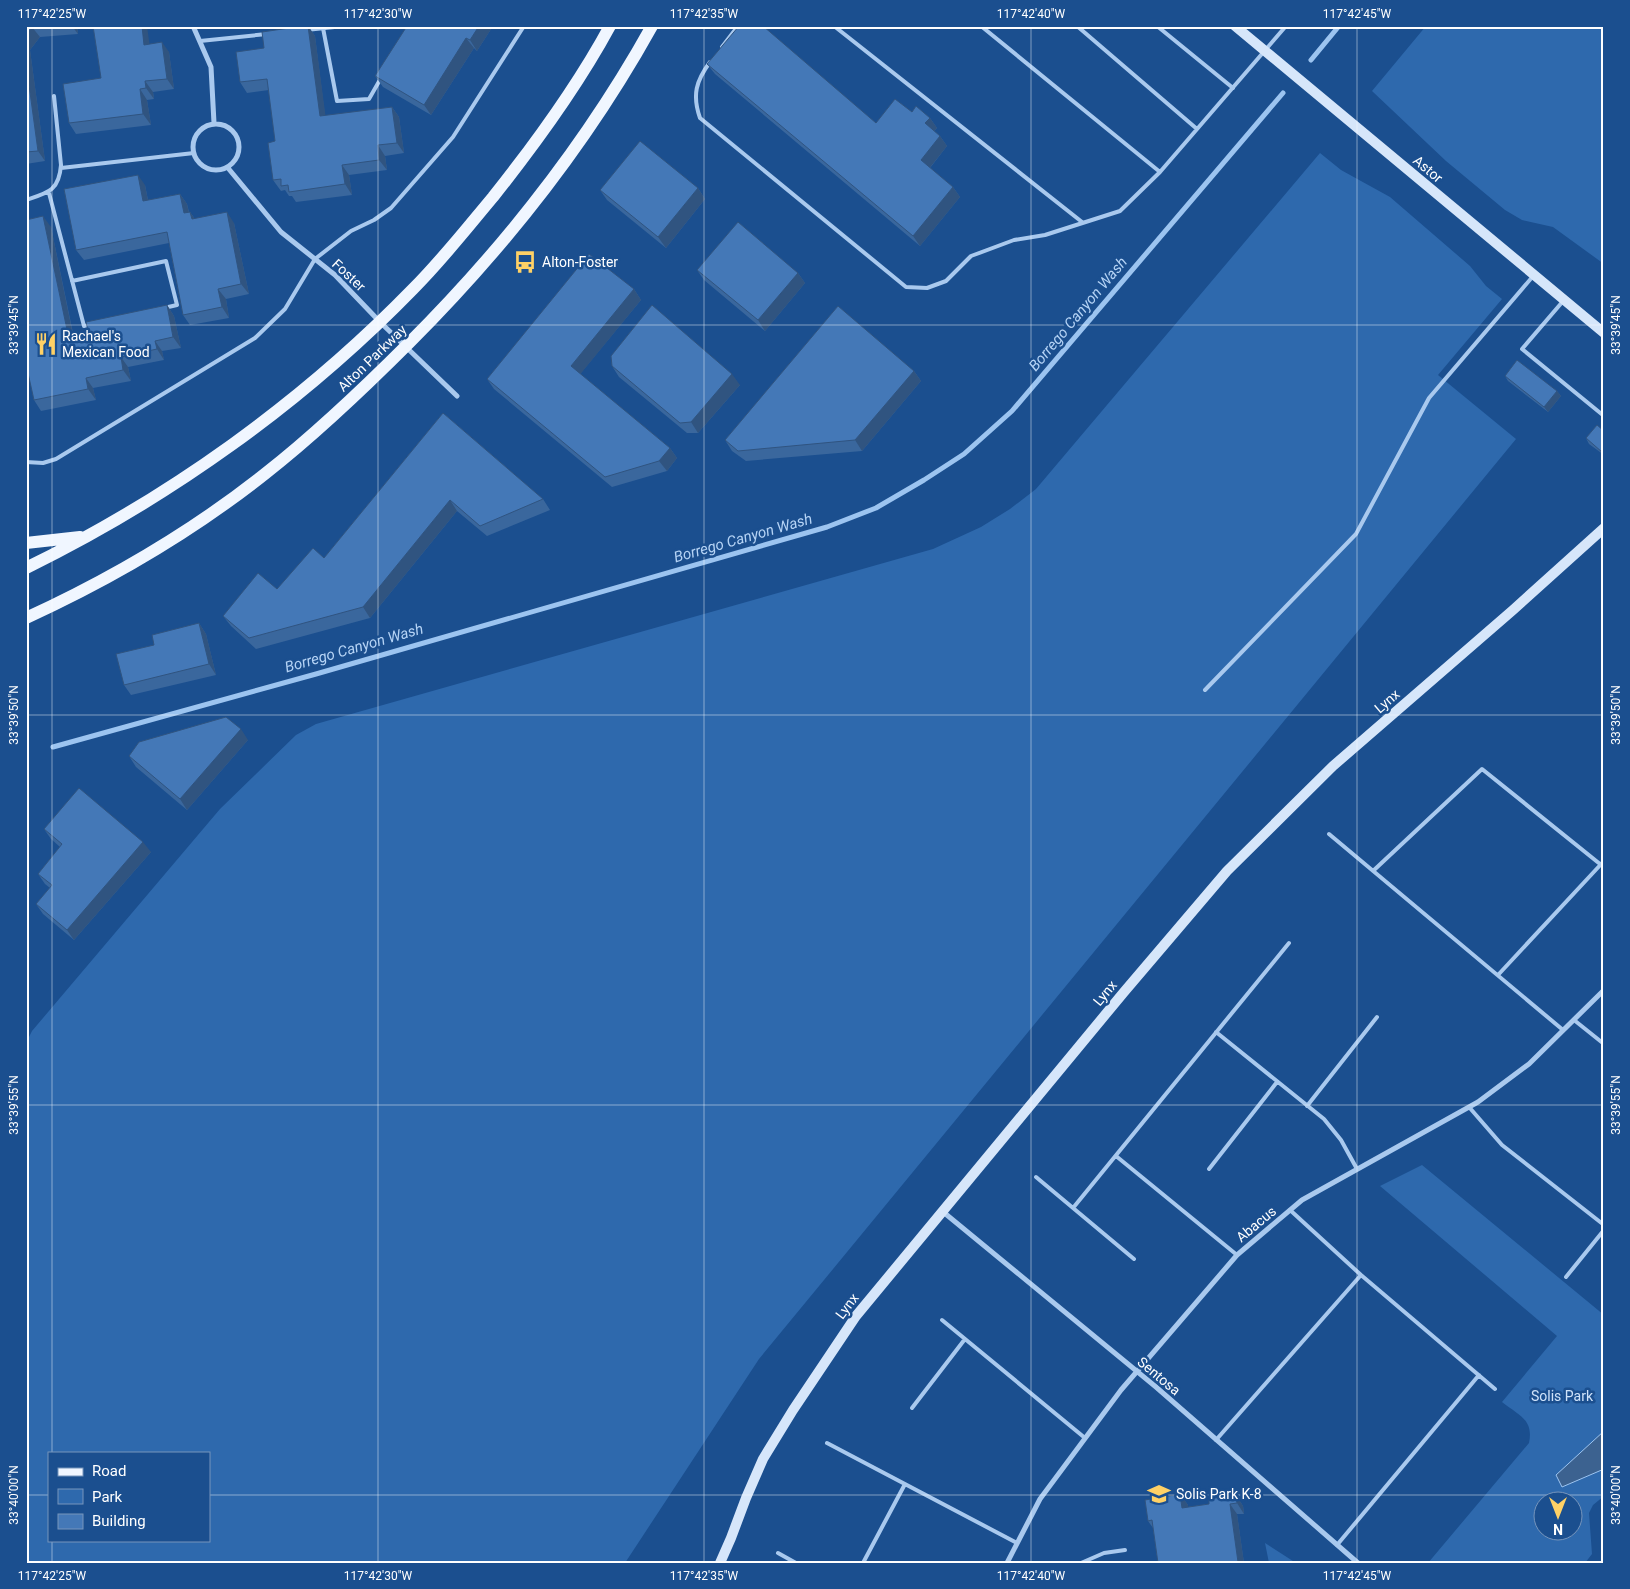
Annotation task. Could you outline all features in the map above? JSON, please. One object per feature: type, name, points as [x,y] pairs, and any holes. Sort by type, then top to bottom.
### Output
[{"type":"main road","name":"Alton Parkway","points":[[26,568],[129,513],[231,445],[315,380],[380,322],[451,248],[524,158],[546,128],[610,26]]},
{"type":"main road","name":"Alton Parkway","points":[[26,618],[140,558],[220,507],[322,426],[406,346],[487,261],[546,188],[599,112],[652,26]]},
{"type":"main road","points":[[26,543],[87,536]]},
{"type":"street","points":[[194,26],[210,67],[214,124]]},
{"type":"street","name":"Astor","points":[[1235,26],[1604,333]]},
{"type":"street","points":[[214,124],[223,124],[231,128],[240,144],[239,154],[235,162],[228,168],[220,171],[210,170],[202,166],[194,153],[194,141],[198,132],[205,126],[214,124]]},
{"type":"street","name":"Foster","points":[[228,168],[280,232],[335,275],[380,322],[457,396]]},
{"type":"street","name":"Lynx","points":[[723,1560],[763,1459],[856,1316],[1227,871],[1332,766],[1513,610],[1604,528]]},
{"type":"street","name":"Abacus","points":[[1007,1563],[1040,1499],[1085,1438],[1121,1390],[1237,1256],[1302,1200],[1478,1102],[1529,1064],[1604,990]]},
{"type":"street","name":"Sentosa","points":[[942,1211],[1137,1372],[1358,1563]]},
{"type":"lane","points":[[304,30],[344,26]]},
{"type":"lane","points":[[26,462],[43,463],[56,459],[255,338],[285,309],[315,259],[352,231],[374,220],[391,208],[453,138],[524,26]]},
{"type":"lane","points":[[718,53],[738,26]]},
{"type":"lane","points":[[834,26],[1082,222]]},
{"type":"lane","points":[[981,26],[1160,172]]},
{"type":"lane","points":[[1077,26],[1198,129]]},
{"type":"lane","points":[[1157,26],[1233,88]]},
{"type":"lane","points":[[712,60],[700,76],[695,103],[700,118],[906,287],[927,288],[946,281],[971,256],[1014,240],[1045,235],[1120,210],[1160,172],[1286,26]]},
{"type":"lane","points":[[323,28],[337,101],[369,99],[382,75]]},
{"type":"lane","points":[[200,41],[276,33]]},
{"type":"lane","points":[[26,200],[49,193],[58,179],[61,168],[54,96]]},
{"type":"lane","points":[[61,168],[194,153]]},
{"type":"lane","points":[[49,193],[84,326],[94,324]]},
{"type":"lane","points":[[72,281],[166,261],[177,305],[159,309]]},
{"type":"lane","points":[[1205,690],[1356,534],[1429,398],[1534,275]]},
{"type":"lane","points":[[1564,300],[1522,349],[1604,416]]},
{"type":"lane","points":[[1373,871],[1482,769],[1602,862],[1498,975]]},
{"type":"lane","points":[[1328,834],[1563,1030]]},
{"type":"lane","points":[[1073,1208],[1289,942]]},
{"type":"lane","points":[[1307,1106],[1377,1017]]},
{"type":"lane","points":[[1574,1020],[1604,1044]]},
{"type":"lane","points":[[1216,1032],[1324,1119],[1341,1140],[1358,1169]]},
{"type":"lane","points":[[1208,1169],[1277,1082]]},
{"type":"lane","points":[[1468,1107],[1502,1145],[1604,1225]]},
{"type":"lane","points":[[1116,1156],[1237,1256]]},
{"type":"lane","points":[[1036,1177],[1134,1259]]},
{"type":"lane","points":[[1290,1210],[1361,1274],[1495,1389]]},
{"type":"lane","points":[[1566,1277],[1604,1230]]},
{"type":"lane","points":[[1216,1440],[1361,1274]]},
{"type":"lane","points":[[942,1320],[1085,1438]]},
{"type":"lane","points":[[912,1408],[965,1339]]},
{"type":"lane","points":[[1337,1545],[1479,1374]]},
{"type":"lane","points":[[827,1443],[1017,1543]]},
{"type":"lane","points":[[862,1563],[905,1484]]},
{"type":"lane","points":[[1081,1563],[1104,1554],[1125,1550]]},
{"type":"lane","points":[[778,1553],[796,1563]]},
{"type":"green space","points":[[1426,26],[1604,26],[1604,264],[1553,227],[1522,220],[1505,210],[1446,161],[1372,91]]},
{"type":"green space","points":[[1320,153],[1341,170],[1390,197],[1470,266],[1486,286],[1502,299],[1438,375],[1516,439],[759,1359],[625,1563],[26,1563],[26,1043],[32,1031],[220,809],[296,735],[316,724],[933,549],[981,527],[1010,509],[1036,489]]},
{"type":"green space","name":"Solis Park","points":[[1422,1165],[1604,1315],[1604,1496],[1593,1505],[1589,1513],[1592,1554],[1585,1563],[1428,1563],[1529,1443],[1530,1435],[1527,1423],[1519,1414],[1502,1402],[1557,1336],[1380,1186]]},
{"type":"green space","points":[[1265,1543],[1296,1563],[1269,1563]]},
{"type":"shaded area","points":[[1604,1431],[1604,1469],[1562,1487],[1556,1475]]},
{"type":"building","points":[[26,26],[38,26],[32,27],[26,35]]},
{"type":"building","points":[[93,26],[142,26],[144,45],[162,42],[167,79],[145,81],[146,88],[140,89],[143,114],[69,123],[63,84],[101,78]]},
{"type":"building","points":[[308,26],[320,116],[392,107],[397,143],[378,145],[379,160],[342,165],[345,184],[289,192],[288,185],[281,186],[281,179],[273,180],[268,143],[275,141],[267,79],[240,82],[236,52],[264,48],[262,32]]},
{"type":"building","points":[[407,26],[479,26],[470,40],[466,38],[424,105],[375,76]]},
{"type":"building","points":[[739,26],[763,26],[876,123],[895,99],[912,112],[916,106],[930,118],[925,123],[940,136],[921,160],[953,187],[913,236],[707,64]]},
{"type":"building","points":[[26,63],[38,151],[26,152]]},
{"type":"building","points":[[640,141],[698,188],[658,237],[600,190]]},
{"type":"building","points":[[138,175],[143,201],[180,194],[184,213],[190,212],[192,219],[227,212],[241,284],[218,289],[222,307],[183,315],[167,232],[76,250],[64,189]]},
{"type":"building","points":[[43,216],[69,339],[89,335],[86,322],[167,305],[173,337],[155,341],[157,349],[121,357],[123,370],[86,378],[88,389],[34,400],[26,364],[26,220]]},
{"type":"building","points":[[738,222],[798,273],[758,320],[697,270]]},
{"type":"building","points":[[589,254],[634,289],[571,366],[670,448],[659,461],[605,477],[487,379]]},
{"type":"building","points":[[652,305],[732,374],[691,422],[680,423],[612,366],[611,356]]},
{"type":"building","points":[[838,306],[914,371],[855,440],[738,451],[725,440]]},
{"type":"building","points":[[1517,360],[1557,391],[1544,407],[1505,376]]},
{"type":"building","points":[[443,413],[543,499],[480,526],[450,500],[363,607],[249,638],[223,616],[258,573],[277,589],[313,548],[324,558]]},
{"type":"building","points":[[1597,425],[1604,431],[1604,449],[1602,452],[1586,438]]},
{"type":"building","points":[[199,623],[209,664],[124,685],[116,654],[154,645],[152,635]]},
{"type":"building","points":[[226,717],[241,729],[180,799],[129,756],[139,742]]},
{"type":"building","points":[[79,788],[143,842],[67,930],[36,904],[52,885],[38,874],[62,844],[44,829]]},
{"type":"building","points":[[1180,1494],[1182,1508],[1209,1504],[1209,1499],[1236,1495],[1237,1503],[1230,1504],[1238,1562],[1158,1563],[1152,1520],[1148,1521],[1145,1500]]},
{"type":"waterway","name":"Borrego Canyon Wash","points":[[1311,60],[1339,26]]},
{"type":"waterway","name":"Borrego Canyon Wash","points":[[53,747],[316,674],[827,527],[876,508],[964,454],[1012,411],[1283,93]]},
{"type":"place","name":"Alton-Foster","points":[[525,262]]},
{"type":"place","name":"Rachael's Mexican Food","points":[[46,344]]},
{"type":"place","name":"Solis Park K-8","points":[[1159,1494]]}]
